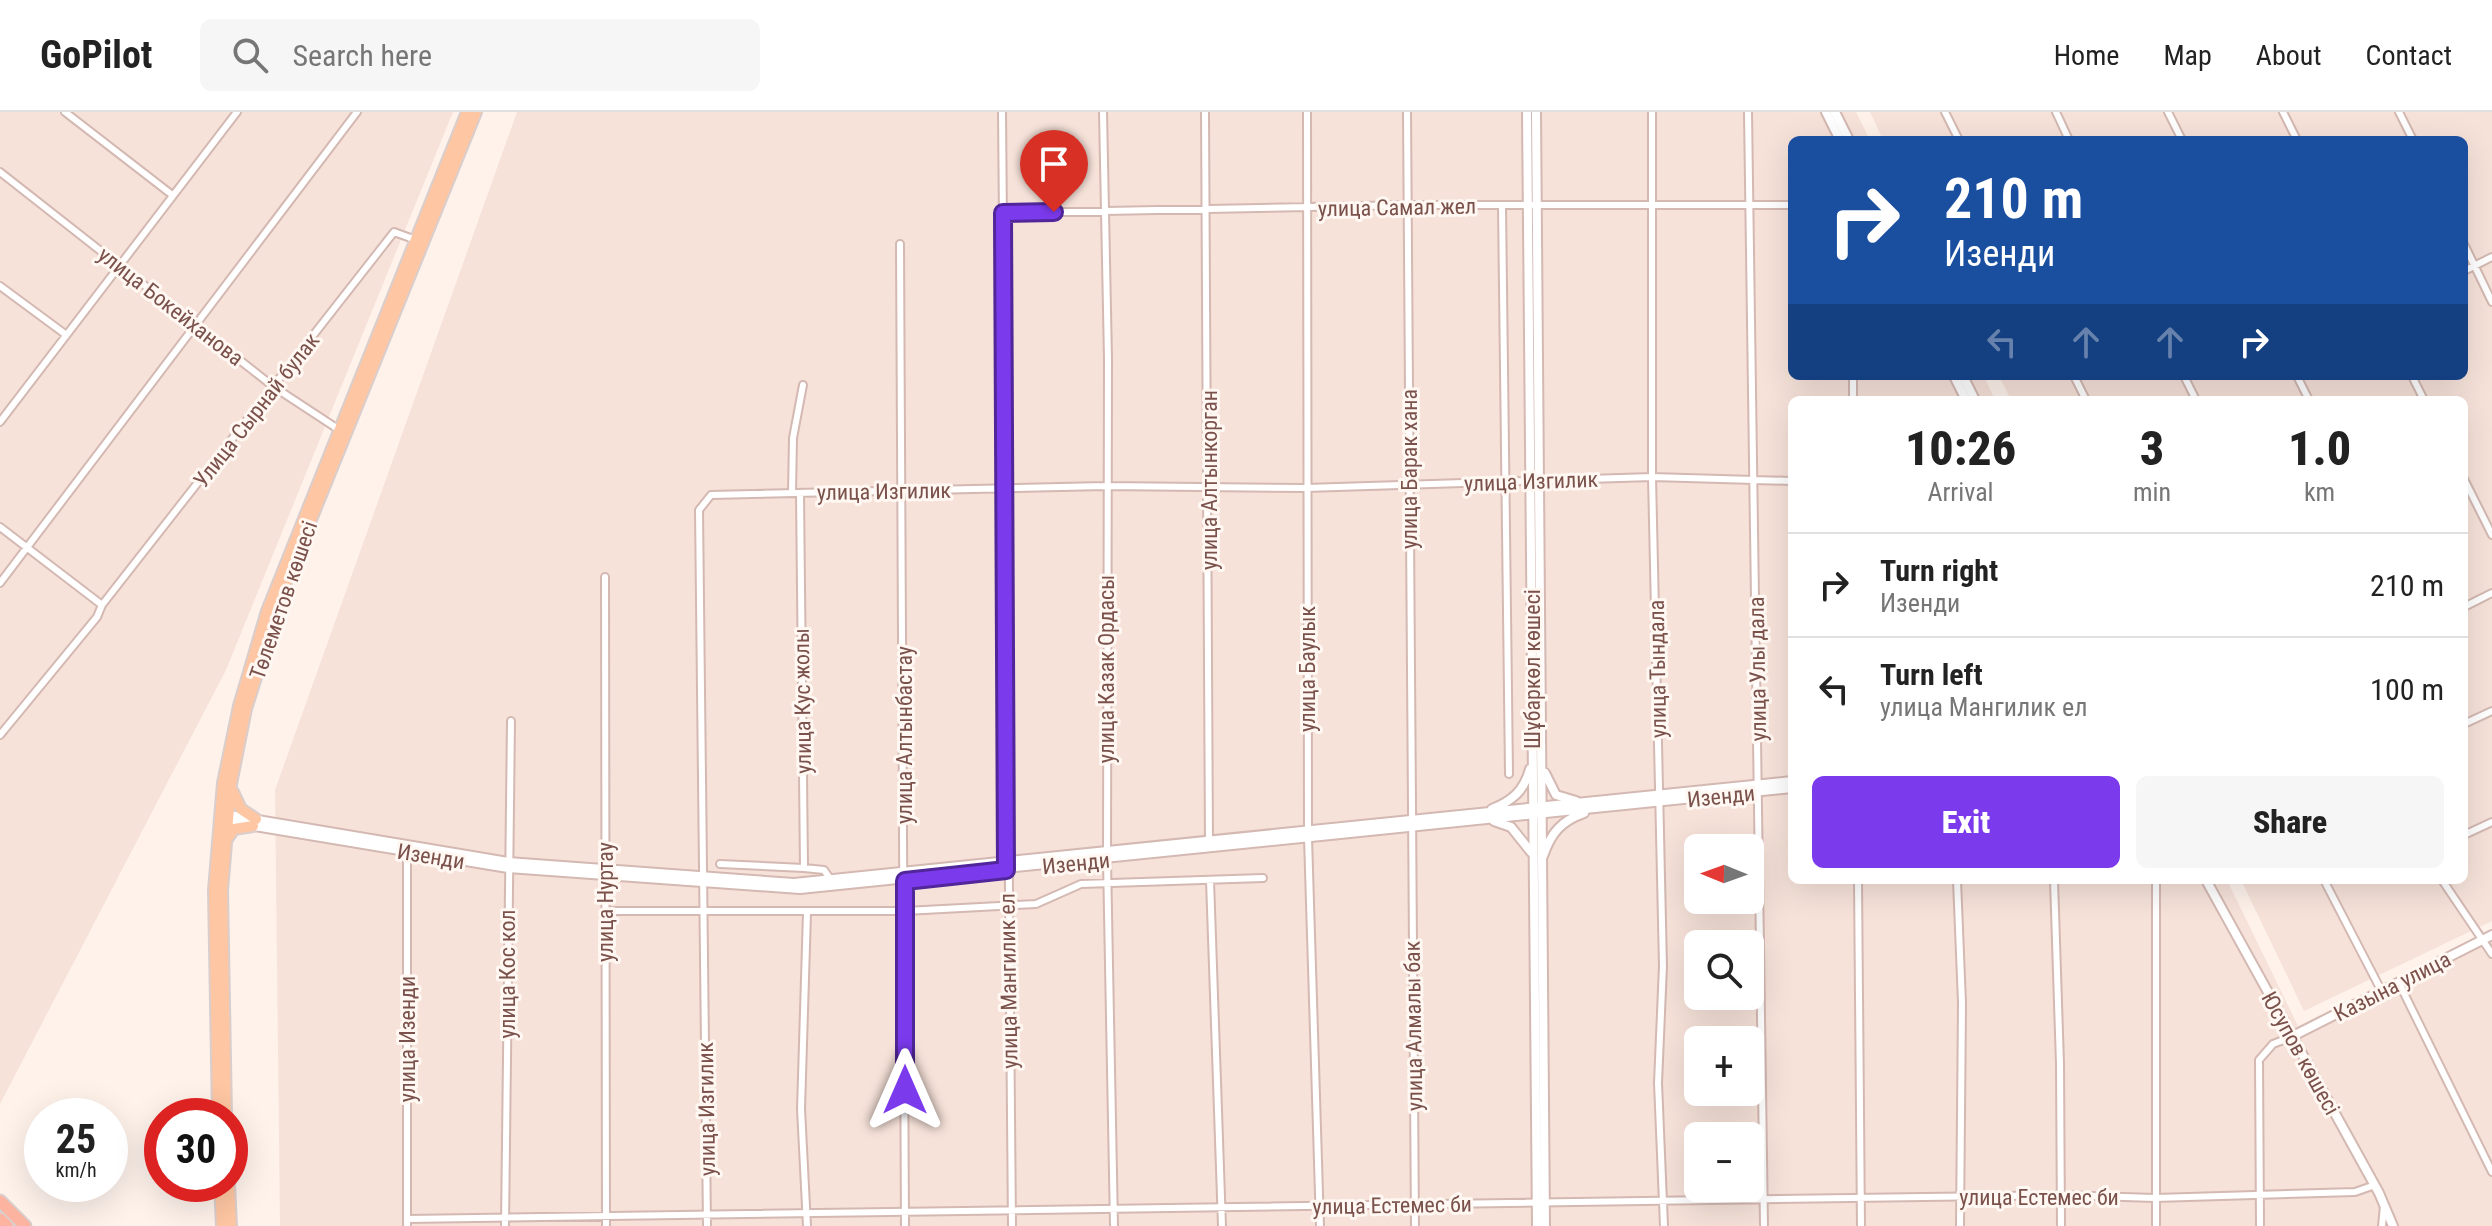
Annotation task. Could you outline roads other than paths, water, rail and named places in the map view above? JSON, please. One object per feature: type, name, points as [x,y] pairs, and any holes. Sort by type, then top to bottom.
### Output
[{"type":"highway","points":[[0,1201],[25,1226]]},
{"type":"highway","points":[[0,1219],[7,1226]]},
{"type":"main road","name":"Төлеметов көшесі","points":[[225,1098],[221,949],[223,817],[246,709],[274,613],[467,112]]},
{"type":"main road","name":"Төлеметов көшесі","points":[[217,1098],[213,949],[223,817],[230,744],[256,642],[476,112]]},
{"type":"main road","points":[[224,853],[229,834],[254,823],[241,809],[231,784]]},
{"type":"main road","points":[[221,1202],[222,1226]]},
{"type":"main road","points":[[230,1202],[231,1226]]},
{"type":"street","points":[[65,112],[171,194]]},
{"type":"street","points":[[222,112],[231,119]]},
{"type":"street","points":[[0,422],[171,194],[237,112]]},
{"type":"street","points":[[0,583],[357,112]]},
{"type":"street","name":"улица Мангилик ел","points":[[1002,112],[1006,866],[1012,1226]]},
{"type":"street","name":"улица Казак Ордасы","points":[[1103,112],[1106,210],[1107,856],[1114,1226]]},
{"type":"street","name":"улица Алтынкорган","points":[[1205,112],[1209,845]]},
{"type":"street","name":"улица Баулык","points":[[1307,112],[1308,834],[1320,1226]]},
{"type":"street","name":"улица Барак хана","points":[[1407,112],[1411,823]]},
{"type":"street","name":"Шұбаркөл көшесі","points":[[1527,112],[1532,206],[1541,1204],[1545,1226]]},
{"type":"street","points":[[1532,206],[1536,112]]},
{"type":"street","name":"улица Тындала","points":[[1652,112],[1652,477],[1663,966],[1658,1083],[1664,1226]]},
{"type":"street","name":"улица Улы дала","points":[[1748,112],[1762,1122]]},
{"type":"street","points":[[1826,112],[1838,136]]},
{"type":"street","points":[[1835,112],[1847,136]]},
{"type":"street","points":[[1945,112],[1957,136]]},
{"type":"street","points":[[2056,112],[2067,136]]},
{"type":"street","points":[[2168,112],[2180,136]]},
{"type":"street","points":[[2283,112],[2295,136]]},
{"type":"street","points":[[2399,112],[2411,136]]},
{"type":"street","name":"улица Бокейханова","points":[[0,172],[195,327],[274,387],[342,432]]},
{"type":"street","name":"улица Самал жел","points":[[1003,213],[1408,205],[1654,208],[1788,205]]},
{"type":"street","points":[[1502,206],[1509,774]]},
{"type":"street","name":"Улица Сырнай булак","points":[[0,735],[78,640],[102,605],[394,232],[416,240]]},
{"type":"street","name":"улица Алтынбастау","points":[[900,244],[898,387],[903,489],[905,1226]]},
{"type":"street","points":[[2468,253],[2492,302]]},
{"type":"street","points":[[2468,269],[2492,257]]},
{"type":"street","points":[[0,286],[65,334]]},
{"type":"street","name":"улица Кус жолы","points":[[803,385],[793,438],[804,868]]},
{"type":"street","points":[[0,403],[9,410]]},
{"type":"street","name":"улица Изгилик","points":[[707,1226],[699,510],[711,495],[1105,486],[1306,488],[1652,477],[1788,481]]},
{"type":"street","points":[[2468,487],[2492,535]]},
{"type":"street","points":[[0,527],[102,605]]},
{"type":"street","name":"улица Нуртау","points":[[605,577],[606,1226]]},
{"type":"street","points":[[2468,605],[2492,593]]},
{"type":"street","points":[[2468,722],[2492,711]]},
{"type":"street","name":"улица Кос кол","points":[[505,1223],[511,721]]},
{"type":"street","points":[[1537,757],[1556,795],[1595,805]]},
{"type":"street","points":[[1484,816],[1515,797],[1525,785],[1537,757]]},
{"type":"street","name":"Изенди","points":[[223,817],[508,865],[703,880],[832,884],[1660,799],[1788,782]]},
{"type":"street","name":"Изенди","points":[[1760,788],[1788,788]]},
{"type":"street","points":[[1538,865],[1555,830],[1564,821],[1595,805]]},
{"type":"street","points":[[1484,816],[1511,827],[1520,835],[1530,846],[1538,865]]},
{"type":"street","points":[[2468,833],[2492,822]]},
{"type":"street","name":"улица Алмалы бак","points":[[1411,823],[1415,1226]]},
{"type":"street","name":"улица Изенди","points":[[407,849],[407,1222]]},
{"type":"street","points":[[720,864],[824,870],[832,884]]},
{"type":"street","points":[[605,911],[905,911],[1036,904],[1050,900],[1071,886],[1263,878]]},
{"type":"street","points":[[1210,880],[1222,1226]]},
{"type":"street","points":[[1858,884],[1861,1226]]},
{"type":"street","points":[[1957,884],[1962,1003],[1960,1226]]},
{"type":"street","points":[[2054,884],[2061,1226]]},
{"type":"street","points":[[2156,884],[2156,1226]]},
{"type":"street","name":"Юсупов көшесі","points":[[2208,884],[2375,1185],[2393,1226]]},
{"type":"street","points":[[2326,884],[2382,992]]},
{"type":"street","points":[[2445,884],[2488,937],[2492,954]]},
{"type":"street","points":[[807,913],[801,1109],[807,1226]]},
{"type":"street","name":"Казына улица","points":[[2291,1037],[2488,937]]},
{"type":"street","points":[[2399,983],[2492,1172]]},
{"type":"street","points":[[2260,1226],[2259,1060],[2273,1044],[2291,1037]]},
{"type":"street","name":"улица Естемес би","points":[[1764,1199],[2061,1195],[2155,1198],[2355,1192],[2375,1185]]},
{"type":"street","name":"улица Естемес би","points":[[407,1222],[505,1223],[605,1215],[707,1217],[1012,1208],[1684,1201]]},
{"type":"street","name":"улица Улы дала","points":[[1763,1202],[1764,1226]]},
{"type":"street","name":"Шұбаркөл көшесі","points":[[1537,1226],[1541,1204]]},
{"type":"street","points":[[2382,1226],[2384,1205]]}]
